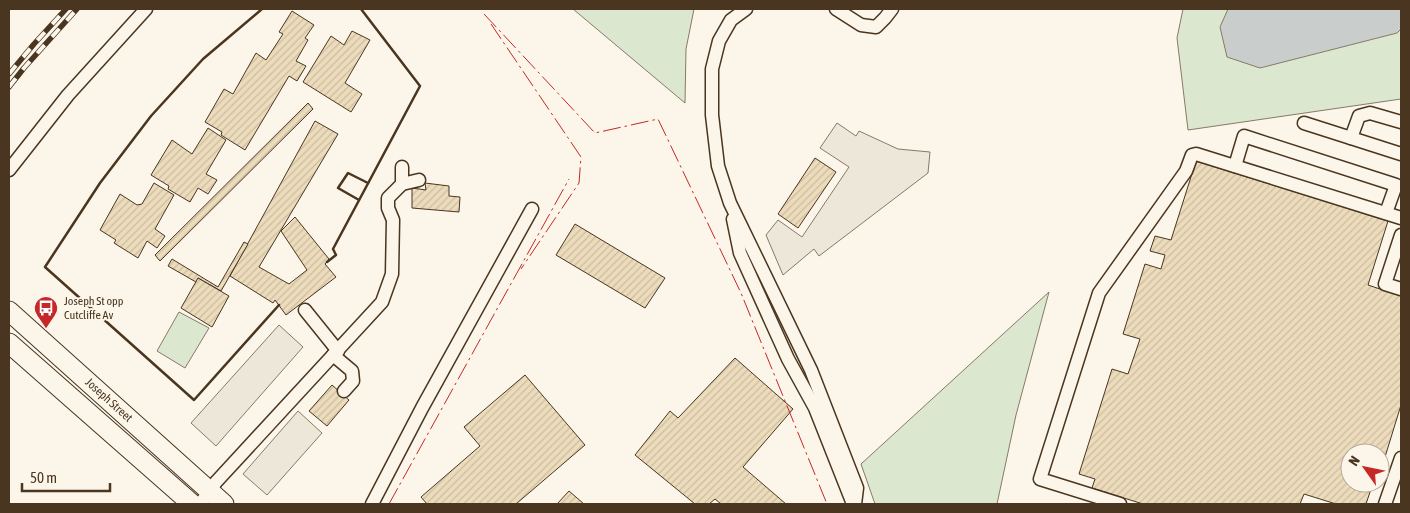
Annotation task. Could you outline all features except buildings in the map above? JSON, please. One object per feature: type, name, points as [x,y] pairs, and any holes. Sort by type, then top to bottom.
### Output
[{"type":"highway","name":"Joseph Street","points":[[10,316],[204,497],[224,504]]},
{"type":"highway","name":"Joseph Street","points":[[9,343],[192,504]]},
{"type":"lane","points":[[9,170],[68,95],[146,9]]},
{"type":"lane","points":[[730,203],[811,370],[857,488],[853,504],[843,496],[808,412],[801,386],[740,253],[730,203],[718,166],[712,115],[712,69],[719,41],[731,20],[746,9]]},
{"type":"lane","points":[[836,9],[861,25],[876,27],[892,9]]},
{"type":"lane","points":[[1351,138],[1359,116],[1370,113],[1401,122]]},
{"type":"lane","points":[[1304,122],[1401,154]]},
{"type":"lane","points":[[1235,166],[1244,136],[1396,185],[1386,213]]},
{"type":"lane","points":[[1120,504],[1040,479],[1099,293],[1186,171],[1189,158],[1196,154],[1401,218]]},
{"type":"lane","points":[[402,167],[402,184]]},
{"type":"lane","points":[[204,497],[382,302],[392,274],[394,220],[388,208],[388,198],[402,184],[419,180]]},
{"type":"lane","points":[[372,504],[422,408],[532,209]]},
{"type":"lane","points":[[1401,235],[1385,284],[1401,289]]},
{"type":"lane","points":[[305,310],[336,353],[352,371],[353,381],[344,391]]},
{"type":"lane","points":[[1385,504],[1401,458]]},
{"type":"green space","points":[[573,9],[694,9],[686,49],[685,103]]},
{"type":"green space","points":[[1183,9],[1401,9],[1401,99],[1188,130],[1177,38]]},
{"type":"green space","points":[[1049,292],[1016,415],[997,504],[875,504],[861,464]]},
{"type":"green space","points":[[179,312],[209,328],[185,368],[157,351]]},
{"type":"shaded area","points":[[1228,9],[1401,9],[1401,29],[1397,33],[1260,68],[1227,57],[1220,27]]},
{"type":"shaded area","points":[[837,123],[856,136],[859,131],[898,149],[930,152],[928,173],[819,256],[814,249],[783,275],[766,235],[778,220],[802,237],[849,167],[820,148]]},
{"type":"shaded area","points":[[279,325],[303,347],[216,446],[191,423]]},
{"type":"shaded area","points":[[298,411],[322,433],[267,495],[243,474]]},
{"type":"railway","points":[[9,74],[66,9]]},
{"type":"railway","points":[[9,87],[77,9]]},
{"type":"wall","points":[[262,9],[203,59],[151,116],[100,183],[45,267],[194,400],[279,305]]},
{"type":"wall","points":[[327,262],[336,255],[333,249],[420,86],[361,9]]},
{"type":"wall","points":[[359,200],[338,188],[348,173],[368,183]]},
{"type":"power","points":[[484,14],[595,133],[658,119],[741,293],[827,504]]},
{"type":"power","points":[[491,24],[581,157],[579,183],[521,269]]},
{"type":"power","points":[[389,504],[569,179]]},
{"type":"place","name":"Joseph St opp Cutcliffe Av","points":[[46,329]]}]
